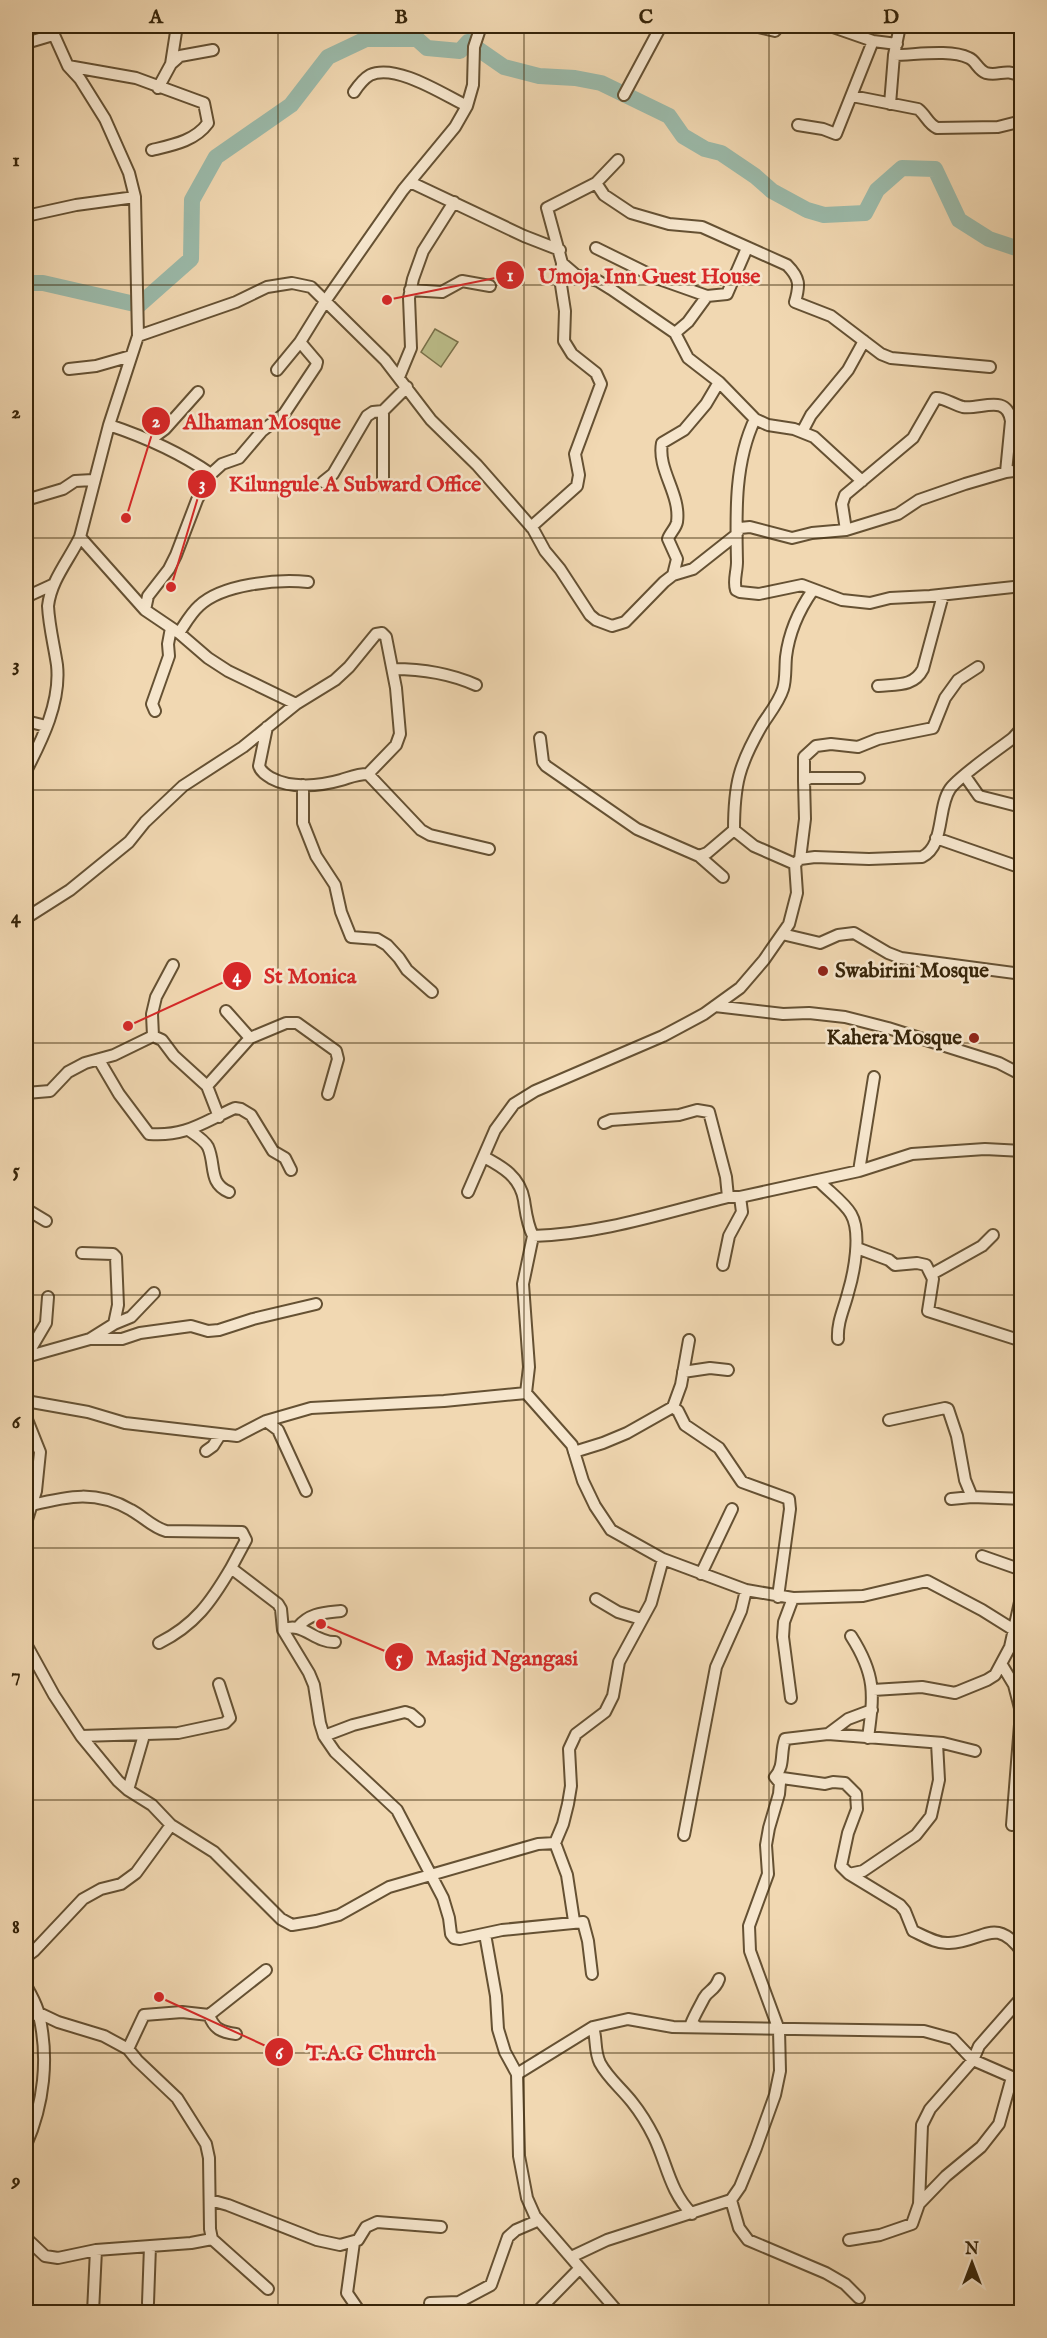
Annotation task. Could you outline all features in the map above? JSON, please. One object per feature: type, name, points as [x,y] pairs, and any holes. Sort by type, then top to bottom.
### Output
[{"type":"street","points":[[277,370],[300,342],[326,300],[410,182],[438,150],[467,106],[473,85],[474,46],[481,26]]},
{"type":"street","points":[[624,95],[661,26]]},
{"type":"street","points":[[754,26],[772,32],[779,26]]},
{"type":"street","points":[[830,26],[896,50],[962,56],[970,58],[982,71],[989,74],[1007,71],[1022,77]]},
{"type":"street","points":[[890,104],[900,26]]},
{"type":"street","points":[[26,43],[52,30],[68,66],[80,79],[105,119],[129,173],[135,197],[139,310],[138,336],[93,480],[80,537],[52,585],[48,606],[57,667],[57,685],[46,726],[26,771]]},
{"type":"street","points":[[158,88],[171,64],[176,32]]},
{"type":"street","points":[[798,125],[823,129],[836,134],[873,41]]},
{"type":"street","points":[[171,64],[180,56],[213,50]]},
{"type":"street","points":[[68,66],[136,78],[204,104],[208,123],[202,132],[183,142],[152,150]]},
{"type":"street","points":[[354,92],[370,75],[382,72],[395,73],[467,106]]},
{"type":"street","points":[[852,96],[918,109],[937,128],[998,127],[1022,121]]},
{"type":"street","points":[[531,527],[577,486],[579,475],[575,454],[601,384],[596,373],[572,354],[564,341],[562,263],[546,208],[596,183],[618,160]]},
{"type":"street","points":[[410,182],[524,236],[560,250]]},
{"type":"street","points":[[596,183],[604,195],[631,213],[669,224],[702,226],[787,265],[797,274],[799,287],[795,302],[831,316],[881,354],[891,358],[990,367]]},
{"type":"street","points":[[26,216],[76,205],[135,197]]},
{"type":"street","points":[[399,377],[411,348],[410,290],[423,251],[454,202]]},
{"type":"street","points":[[596,248],[659,279],[707,296],[727,294],[747,248]]},
{"type":"street","points":[[562,263],[576,274],[598,281],[611,289],[675,333],[688,358],[719,382],[754,419],[814,437],[862,481]]},
{"type":"street","points":[[410,290],[442,292],[462,280],[490,286]]},
{"type":"street","points":[[138,336],[236,302],[267,287],[282,283],[311,287],[399,377],[431,420],[477,465],[531,527],[590,615],[612,626],[624,622],[673,575],[693,569],[736,535],[740,528],[745,527],[792,538],[812,533],[846,530],[898,514],[927,497],[1006,472],[1022,470]]},
{"type":"street","points":[[675,333],[688,322],[707,296]]},
{"type":"street","points":[[802,432],[811,415],[848,370],[864,341]]},
{"type":"street","points":[[145,610],[148,596],[176,555],[197,500],[211,474],[222,464],[239,458],[262,431],[291,406],[317,362],[300,342]]},
{"type":"street","points":[[69,369],[96,366],[131,356]]},
{"type":"street","points":[[673,575],[677,559],[668,539],[677,521],[672,492],[660,452],[662,443],[684,430],[706,404],[719,382]]},
{"type":"street","points":[[323,482],[333,474],[367,416],[373,412],[383,411],[407,387]]},
{"type":"street","points":[[150,440],[165,429],[198,392]]},
{"type":"street","points":[[846,530],[842,499],[918,433],[933,399],[938,397],[948,403],[963,406],[994,405],[1006,408],[1010,413],[1011,421],[1006,472]]},
{"type":"street","points":[[383,411],[383,486]]},
{"type":"street","points":[[754,419],[744,448],[736,509],[737,567],[734,584],[736,590],[759,594],[802,585],[842,600],[870,603],[890,598],[943,595],[1022,586]]},
{"type":"street","points":[[109,425],[150,440],[194,462],[211,474]]},
{"type":"street","points":[[26,500],[63,489],[75,481],[93,480]]},
{"type":"street","points":[[80,537],[145,610],[228,671],[296,704]]},
{"type":"street","points":[[155,711],[152,704],[169,656],[168,644],[175,631],[199,606],[222,593],[243,586],[276,581],[308,582]]},
{"type":"street","points":[[26,597],[52,585]]},
{"type":"street","points":[[699,856],[707,853],[734,830],[735,784],[750,746],[783,689],[790,636],[801,606],[813,590]]},
{"type":"street","points":[[878,686],[912,682],[919,677],[943,595]]},
{"type":"street","points":[[26,918],[70,890],[129,842],[145,822],[183,786],[243,747],[296,704],[335,680],[349,667],[376,633],[382,633],[386,637],[393,669],[400,734],[396,745],[368,774],[356,774],[330,783],[303,785],[278,782],[260,770],[259,761],[267,728]]},
{"type":"street","points":[[468,1192],[495,1130],[514,1104],[535,1091],[663,1036],[716,1006],[740,988],[782,934],[789,924],[797,893],[798,862],[805,819],[804,757],[816,746],[831,744],[858,747],[878,740],[933,728],[945,698],[958,680],[978,667]]},
{"type":"street","points":[[393,669],[425,670],[476,685]]},
{"type":"street","points":[[26,721],[46,726]]},
{"type":"street","points":[[734,830],[754,846],[798,862],[815,857],[869,860],[922,857],[932,849],[950,789],[1017,740],[1022,728]]},
{"type":"street","points":[[540,738],[543,762],[562,779],[637,829],[699,856],[723,877]]},
{"type":"street","points":[[368,774],[421,830],[430,836],[489,849]]},
{"type":"street","points":[[965,776],[980,796],[1022,807]]},
{"type":"street","points":[[804,781],[810,778],[859,778]]},
{"type":"street","points":[[303,785],[303,823],[316,856],[335,885],[341,912],[351,937],[377,939],[387,945],[399,957],[407,970],[432,992]]},
{"type":"street","points":[[936,838],[1022,868]]},
{"type":"street","points":[[782,934],[820,943],[838,935],[854,933],[888,953],[901,957],[1022,974]]},
{"type":"street","points":[[153,1036],[152,1014],[156,997],[173,965]]},
{"type":"street","points":[[716,1006],[783,1014],[810,1013],[845,1017],[927,1040],[999,1064],[1022,1075]]},
{"type":"street","points":[[226,1011],[250,1038]]},
{"type":"street","points":[[207,1086],[250,1038],[286,1023],[297,1023],[336,1051],[338,1059],[328,1094]]},
{"type":"street","points":[[26,1093],[50,1091],[68,1072],[153,1036],[162,1040],[174,1056],[207,1086],[219,1117]]},
{"type":"street","points":[[99,1060],[114,1086],[149,1134],[174,1135],[190,1131],[235,1108],[241,1109],[251,1115],[273,1151],[285,1158],[291,1170]]},
{"type":"street","points":[[858,1171],[874,1077]]},
{"type":"street","points":[[604,1123],[611,1120],[679,1115],[697,1110],[709,1112],[726,1177],[728,1197]]},
{"type":"street","points":[[190,1131],[207,1146],[215,1180],[220,1189],[230,1192]]},
{"type":"street","points":[[533,1236],[615,1227],[728,1197],[740,1197],[858,1171],[912,1154],[985,1149],[1022,1150]]},
{"type":"street","points":[[484,1157],[507,1171],[519,1184],[527,1225],[533,1236],[523,1284],[529,1367],[526,1393],[572,1445],[583,1481],[595,1506],[611,1530],[663,1559],[701,1575],[746,1590],[778,1597],[863,1596],[927,1581],[982,1610],[1018,1633]]},
{"type":"street","points":[[818,1180],[851,1215],[857,1248],[850,1286],[840,1318],[838,1339]]},
{"type":"street","points":[[723,1265],[729,1236],[742,1212],[740,1197]]},
{"type":"street","points":[[26,1209],[46,1221]]},
{"type":"street","points":[[932,1274],[977,1250],[993,1235]]},
{"type":"street","points":[[857,1248],[889,1260],[895,1265],[917,1263],[926,1266],[932,1274],[928,1311],[1022,1341]]},
{"type":"street","points":[[82,1253],[113,1254],[116,1257],[118,1305],[114,1324]]},
{"type":"street","points":[[90,1340],[114,1324],[130,1317],[154,1293]]},
{"type":"street","points":[[26,1357],[46,1323],[48,1298]]},
{"type":"street","points":[[26,1357],[90,1340],[122,1339],[140,1333],[191,1326],[208,1331],[219,1330],[253,1319],[316,1304]]},
{"type":"street","points":[[574,1452],[603,1443],[669,1411],[673,1407],[683,1372],[689,1340]]},
{"type":"street","points":[[683,1372],[710,1368],[728,1370]]},
{"type":"street","points":[[26,1401],[88,1412],[126,1423],[237,1436],[266,1421],[311,1408],[444,1401],[526,1393]]},
{"type":"street","points":[[673,1407],[678,1411],[685,1425],[719,1448],[742,1482],[789,1499],[790,1509],[778,1597]]},
{"type":"street","points":[[889,1420],[948,1409],[957,1436],[965,1480],[972,1497]]},
{"type":"street","points":[[26,1417],[40,1452],[36,1491],[26,1523]]},
{"type":"street","points":[[266,1421],[278,1430],[306,1491]]},
{"type":"street","points":[[206,1451],[213,1446],[220,1435]]},
{"type":"street","points":[[32,1505],[78,1495],[101,1497],[131,1510],[157,1529],[242,1532],[246,1540],[217,1592],[182,1631],[159,1643]]},
{"type":"street","points":[[951,1499],[972,1497],[1022,1499]]},
{"type":"street","points":[[701,1575],[732,1509]]},
{"type":"street","points":[[981,1557],[1022,1570]]},
{"type":"street","points":[[574,1921],[567,1875],[555,1843],[563,1824],[571,1786],[569,1749],[576,1734],[605,1712],[613,1696],[619,1662],[651,1603],[663,1559]]},
{"type":"street","points":[[231,1568],[278,1604],[281,1609],[283,1630],[314,1685],[324,1736],[335,1752],[397,1810],[442,1898],[454,1938],[460,1939],[574,1921],[583,1922],[592,1974]]},
{"type":"street","points":[[684,1836],[716,1667],[741,1611],[746,1590]]},
{"type":"street","points":[[873,1690],[922,1687],[955,1693],[995,1675],[1018,1633],[1022,1593]]},
{"type":"street","points":[[791,1698],[783,1637],[784,1623],[793,1598]]},
{"type":"street","points":[[596,1599],[618,1612],[641,1619]]},
{"type":"street","points":[[298,1627],[305,1618],[316,1613],[341,1611]]},
{"type":"street","points":[[283,1630],[288,1627],[298,1627],[314,1636],[335,1642]]},
{"type":"street","points":[[851,1636],[868,1668],[873,1690],[868,1738]]},
{"type":"street","points":[[26,1644],[54,1695],[100,1762],[128,1790],[152,1805],[171,1825],[214,1852],[268,1908],[292,1925],[302,1925],[339,1915],[390,1887],[538,1844],[555,1843]]},
{"type":"street","points":[[1002,1665],[1014,1685],[1022,1712],[1012,1825]]},
{"type":"street","points":[[81,1736],[192,1732],[225,1723],[230,1718],[219,1684]]},
{"type":"street","points":[[828,1734],[848,1719],[872,1710]]},
{"type":"street","points":[[324,1736],[353,1725],[405,1712],[419,1721]]},
{"type":"street","points":[[775,1777],[781,1769],[785,1739],[828,1734],[937,1743],[975,1751]]},
{"type":"street","points":[[128,1790],[144,1735]]},
{"type":"street","points":[[849,1874],[863,1870],[916,1835],[931,1816],[939,1780],[937,1743]]},
{"type":"street","points":[[775,1777],[825,1784],[845,1783],[856,1794],[857,1809],[843,1849],[841,1866],[849,1874],[900,1905],[913,1931],[929,1939],[948,1944],[992,1932],[1005,1934],[1022,1952]]},
{"type":"street","points":[[571,2257],[607,2240],[731,2200],[745,2176],[775,2095],[780,2071],[779,2030],[750,1951],[749,1926],[768,1874],[766,1845],[780,1783],[775,1777]]},
{"type":"street","points":[[26,1957],[83,1899],[101,1889],[121,1884],[136,1873],[171,1825]]},
{"type":"street","points":[[485,1934],[496,1996],[498,2029],[505,2052],[517,2074],[521,2172],[527,2198],[537,2222],[571,2257],[618,2313]]},
{"type":"street","points":[[128,2049],[144,2015],[182,2012],[209,2015],[266,1970]]},
{"type":"street","points":[[696,2026],[691,2024],[695,2013],[703,2003],[705,1996],[717,1987],[719,1979]]},
{"type":"street","points":[[26,1984],[39,2013],[44,2053],[43,2087],[37,2115],[26,2145]]},
{"type":"street","points":[[849,2240],[904,2228],[912,2224],[919,2204],[922,2125],[930,2109],[973,2060],[979,2046],[1022,1997]]},
{"type":"street","points":[[26,2017],[39,2013],[58,2022],[104,2036],[128,2049],[177,2098],[201,2134],[209,2158],[212,2239],[267,2289]]},
{"type":"street","points":[[209,2015],[213,2026],[223,2032],[236,2034]]},
{"type":"street","points":[[517,2074],[593,2027],[628,2019],[673,2027],[924,2031],[953,2039],[973,2060],[1017,2077],[995,2130],[981,2147],[946,2176],[919,2204]]},
{"type":"street","points":[[593,2027],[596,2051],[601,2064],[617,2087],[631,2100],[641,2114],[654,2136],[674,2190],[692,2214]]},
{"type":"street","points":[[210,2200],[317,2240],[340,2245],[358,2240],[366,2226],[377,2222],[441,2227]]},
{"type":"street","points":[[731,2200],[739,2228],[748,2240],[826,2273],[845,2284],[858,2298]]},
{"type":"street","points":[[430,2303],[443,2308],[491,2285],[508,2237],[516,2230],[537,2222]]},
{"type":"street","points":[[26,2238],[45,2256],[58,2258],[96,2250],[190,2243],[212,2239]]},
{"type":"street","points":[[354,2242],[346,2293],[360,2313]]},
{"type":"street","points":[[148,2303],[150,2246]]},
{"type":"street","points":[[93,2313],[96,2250]]},
{"type":"street","points":[[537,2313],[580,2268]]},
{"type":"green space","points":[[435,329],[458,342],[441,367],[421,352]]},
{"type":"waterway","points":[[26,283],[43,283],[139,305],[191,259],[192,200],[216,157],[291,105],[328,57],[366,39],[417,39],[427,48],[460,51],[468,42],[504,67],[539,76],[575,78],[601,83],[669,116],[683,136],[705,149],[721,153],[755,176],[772,191],[807,210],[824,215],[865,213],[877,190],[902,168],[935,169],[959,220],[989,239],[1022,250]]},
{"type":"place","name":"Umoja Inn Guest House","points":[[387,300]]},
{"type":"place","name":"Alhaman Mosque","points":[[126,518]]},
{"type":"place","name":"Kilungule A Subward Office","points":[[171,587]]},
{"type":"place","name":"Swabirini Mosque","points":[[823,971]]},
{"type":"place","name":"St Monica","points":[[128,1026]]},
{"type":"place","name":"Kahera Mosque","points":[[974,1038]]},
{"type":"place","name":"Masjid Ngangasi","points":[[321,1624]]},
{"type":"place","name":"T.A.G Church","points":[[159,1997]]}]
